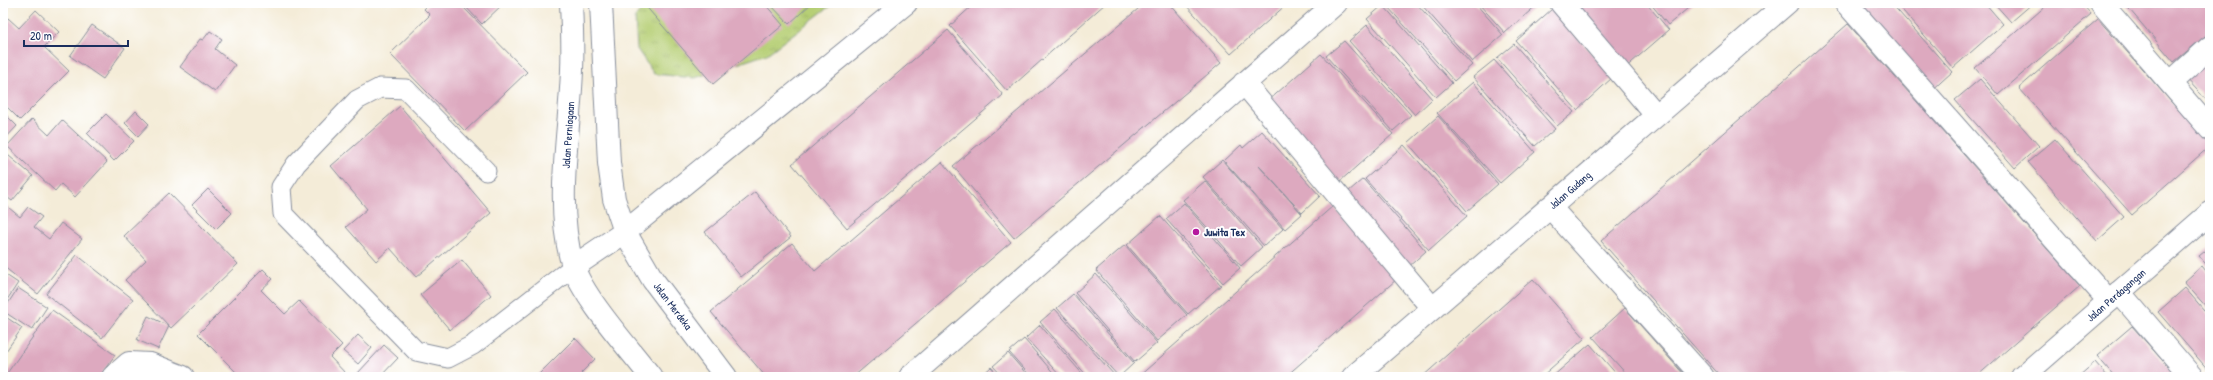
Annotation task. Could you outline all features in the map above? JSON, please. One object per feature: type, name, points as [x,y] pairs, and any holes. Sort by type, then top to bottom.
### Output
[{"type":"street","name":"Jalan Perniagaan","points":[[571,3],[572,69],[565,180],[566,232],[574,266]]},
{"type":"street","points":[[601,3],[610,163],[614,199],[625,232]]},
{"type":"street","points":[[651,377],[602,314],[574,266],[625,232],[906,3]]},
{"type":"street","points":[[920,374],[1244,83],[1336,3]]},
{"type":"street","points":[[1561,3],[1656,115]]},
{"type":"street","name":"Jalan Gudang","points":[[1353,377],[1787,3]]},
{"type":"street","points":[[1846,3],[2114,297],[2192,377]]},
{"type":"street","points":[[2101,3],[2210,129]]},
{"type":"street","points":[[2170,83],[2210,47]]},
{"type":"street","points":[[1244,83],[1432,308]]},
{"type":"street","points":[[1550,207],[1703,377]]},
{"type":"street","name":"Jalan Perdagangan","points":[[2022,377],[2210,213]]},
{"type":"street","name":"Jalan Merdeka","points":[[625,232],[653,280],[726,377]]},
{"type":"street","points":[[113,377],[129,363],[150,364],[183,377]]},
{"type":"lane","points":[[486,171],[406,89],[380,88],[357,100],[296,164],[281,187],[283,214],[416,351],[448,358],[473,346],[574,266]]},
{"type":"green space","points":[[649,3],[834,3],[767,54],[695,78],[654,74],[637,49],[635,17]]},
{"type":"building","points":[[430,3],[459,3],[527,72],[465,131],[390,54],[430,15],[424,9]]},
{"type":"building","points":[[462,3],[504,3],[482,24]]},
{"type":"building","points":[[643,3],[764,3],[783,25],[713,84]]},
{"type":"building","points":[[769,3],[812,3],[789,24]]},
{"type":"building","points":[[975,3],[1106,3],[1007,91],[950,26]]},
{"type":"building","points":[[1145,3],[1169,3],[1221,63],[1014,238],[953,166]]},
{"type":"building","points":[[1184,3],[1288,3],[1231,54]]},
{"type":"building","points":[[1392,3],[1416,3],[1472,65],[1454,81],[1388,7]]},
{"type":"building","points":[[1420,3],[1475,3],[1503,35],[1472,62]]},
{"type":"building","points":[[1478,3],[1539,3],[1505,33]]},
{"type":"building","points":[[1567,3],[1646,3],[1669,30],[1624,69]]},
{"type":"building","points":[[1650,3],[1694,3],[1668,25]]},
{"type":"building","points":[[1849,3],[1891,3],[1952,72],[1929,93]]},
{"type":"building","points":[[1896,3],[1985,3],[2003,24],[1953,68]]},
{"type":"building","points":[[1994,3],[2033,3],[2011,22]]},
{"type":"building","points":[[2049,3],[2081,3],[2091,14],[1998,95],[1975,68]]},
{"type":"building","points":[[2124,3],[2210,3],[2210,32],[2174,62]]},
{"type":"building","points":[[1383,5],[1452,83],[1436,97],[1367,19]]},
{"type":"building","points":[[1552,9],[1613,77],[1577,110],[1516,41]]},
{"type":"building","points":[[36,10],[59,32],[44,47],[69,71],[20,120],[3,103],[3,24],[8,18],[19,28]]},
{"type":"building","points":[[2098,19],[2210,146],[2132,215],[2019,88]]},
{"type":"building","points":[[1848,24],[2080,286],[1976,377],[1721,377],[1601,241]]},
{"type":"building","points":[[92,25],[125,48],[103,79],[70,56]]},
{"type":"building","points":[[1367,25],[1432,99],[1415,115],[1349,41]]},
{"type":"building","points":[[948,30],[1003,95],[847,228],[792,164]]},
{"type":"building","points":[[210,31],[222,39],[215,49],[235,65],[215,92],[180,67],[200,39],[203,40]]},
{"type":"building","points":[[1344,41],[1411,115],[1393,131],[1326,56]]},
{"type":"building","points":[[1514,44],[1574,112],[1557,126],[1497,58]]},
{"type":"building","points":[[1321,54],[1393,134],[1339,182],[1267,102]]},
{"type":"building","points":[[2210,54],[2210,104],[2185,77]]},
{"type":"building","points":[[1494,60],[1555,129],[1535,146],[1473,77]]},
{"type":"building","points":[[1980,79],[2039,146],[2015,168],[1955,100]]},
{"type":"building","points":[[1473,82],[1535,152],[1500,183],[1437,113]]},
{"type":"building","points":[[400,106],[491,213],[416,277],[390,248],[376,261],[346,227],[367,209],[331,166]]},
{"type":"building","points":[[136,111],[149,124],[138,136],[125,123]]},
{"type":"building","points":[[3,112],[17,126],[3,141]]},
{"type":"building","points":[[106,114],[134,141],[114,161],[87,133]]},
{"type":"building","points":[[1438,116],[1498,184],[1467,211],[1408,143]]},
{"type":"building","points":[[32,119],[49,135],[62,120],[107,162],[75,197],[61,184],[55,191],[7,146]]},
{"type":"building","points":[[1262,131],[1320,196],[1302,213],[1259,166],[1302,214],[1285,229],[1224,161],[1241,145],[1243,148]]},
{"type":"building","points":[[2055,139],[2124,217],[2097,241],[2028,162]]},
{"type":"building","points":[[1404,145],[1467,216],[1429,250],[1365,179]]},
{"type":"building","points":[[3,151],[33,176],[12,201],[3,194]]},
{"type":"building","points":[[1222,160],[1283,229],[1264,246],[1203,177]]},
{"type":"building","points":[[942,162],[1011,242],[853,377],[766,377],[711,312],[792,243],[815,271]]},
{"type":"building","points":[[1363,179],[1426,251],[1406,269],[1342,197]]},
{"type":"building","points":[[1205,181],[1262,247],[1241,266],[1183,200]]},
{"type":"building","points":[[208,189],[232,213],[216,229],[192,205]]},
{"type":"building","points":[[755,192],[791,237],[741,277],[705,232]]},
{"type":"building","points":[[169,193],[238,264],[171,328],[125,280],[146,260],[124,236]]},
{"type":"building","points":[[3,203],[20,217],[28,207],[42,217],[34,227],[49,239],[61,223],[82,239],[38,294],[3,266]]},
{"type":"building","points":[[1184,203],[1240,268],[1223,283],[1166,219]]},
{"type":"building","points":[[1333,206],[1397,279],[1285,377],[1138,377]]},
{"type":"building","points":[[1160,216],[1221,285],[1188,314],[1127,245]]},
{"type":"building","points":[[1125,245],[1187,315],[1157,341],[1096,270]]},
{"type":"building","points":[[2210,247],[2210,269],[2199,256]]},
{"type":"building","points":[[77,255],[133,299],[102,338],[46,294]]},
{"type":"building","points":[[462,260],[491,295],[450,330],[420,295]]},
{"type":"building","points":[[2202,266],[2210,276],[2210,311],[2184,282]]},
{"type":"building","points":[[263,269],[273,279],[261,290],[285,314],[299,301],[342,345],[330,357],[347,375],[345,377],[241,377],[198,334]]},
{"type":"building","points":[[3,273],[18,283],[3,306]]},
{"type":"building","points":[[1096,274],[1157,343],[1135,362],[1075,293]]},
{"type":"building","points":[[1533,279],[1585,338],[1541,377],[1422,377]]},
{"type":"building","points":[[18,288],[47,307],[32,330],[3,311]]},
{"type":"building","points":[[2185,288],[2210,317],[2210,372],[2158,312]]},
{"type":"building","points":[[1073,294],[1134,363],[1119,377],[1057,308]]},
{"type":"building","points":[[1625,308],[1686,377],[1629,377],[1593,337]]},
{"type":"building","points":[[1055,309],[1116,377],[1088,377],[1040,322]]},
{"type":"building","points":[[52,310],[115,355],[99,377],[5,376]]},
{"type":"building","points":[[3,315],[22,328],[6,351],[3,349]]},
{"type":"building","points":[[148,316],[169,326],[158,349],[137,340]]},
{"type":"building","points":[[1040,325],[1085,377],[1061,377],[1026,338]]},
{"type":"building","points":[[2132,326],[2177,377],[2115,377],[2097,356]]},
{"type":"building","points":[[358,335],[372,348],[358,364],[343,351]]},
{"type":"building","points":[[575,338],[595,359],[581,373],[585,377],[536,377]]},
{"type":"building","points":[[1024,339],[1057,377],[1031,377],[1009,352]]},
{"type":"building","points":[[1590,344],[1619,377],[1552,377]]},
{"type":"building","points":[[384,345],[398,358],[380,377],[360,377],[357,374]]},
{"type":"building","points":[[1008,353],[1029,377],[1003,377],[993,366]]},
{"type":"building","points":[[2095,362],[2108,377],[2078,377]]},
{"type":"building","points":[[991,367],[1000,377],[980,377]]},
{"type":"place","name":"Juwita Tex","points":[[1196,232]]}]
